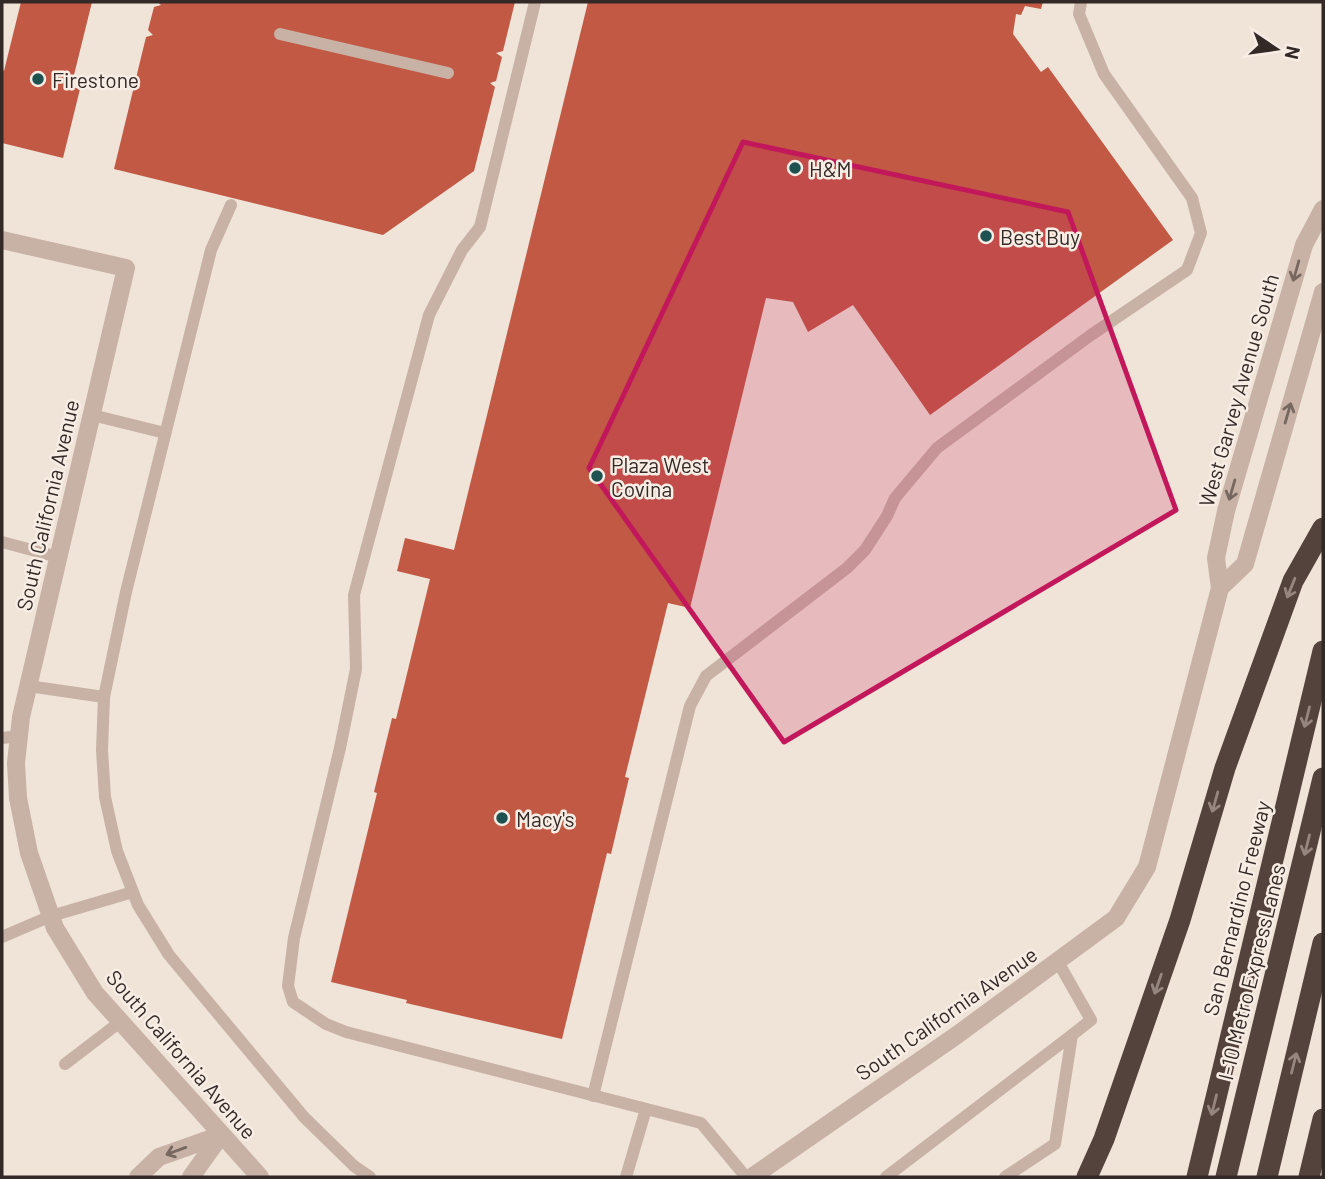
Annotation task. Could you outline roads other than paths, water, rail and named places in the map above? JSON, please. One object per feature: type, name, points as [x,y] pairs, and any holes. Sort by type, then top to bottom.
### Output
[{"type":"highway","points":[[1087,1177],[1112,1119],[1180,920],[1238,730],[1293,581],[1323,528]]},
{"type":"highway","name":"San Bernardino Freeway","points":[[1197,1177],[1323,651]]},
{"type":"highway","name":"I-10 Metro ExpressLanes","points":[[1226,1177],[1323,778]]},
{"type":"highway","points":[[1267,1177],[1323,943]]},
{"type":"highway","points":[[1309,1177],[1323,1119]]},
{"type":"street","name":"West Garvey Avenue South","points":[[1147,867],[1220,588],[1216,558],[1226,512],[1304,245],[1323,209]]},
{"type":"street","name":"South California Avenue","points":[[2,240],[126,268],[28,686],[10,737],[29,853],[55,929],[95,993],[260,1177]]},
{"type":"street","points":[[1220,588],[1245,564],[1323,292]]},
{"type":"street","name":"South California Avenue","points":[[752,1177],[957,1035],[1116,918],[1147,867]]},
{"type":"street","points":[[138,1177],[159,1157],[221,1135]]},
{"type":"street","points":[[191,1177],[221,1135]]},
{"type":"lane","points":[[535,2],[480,227],[462,250],[429,315],[354,595],[356,669],[294,938],[288,986],[293,1002],[326,1024],[346,1032],[701,1123],[746,1177]]},
{"type":"lane","points":[[593,1096],[690,706],[706,676],[847,568],[866,550],[895,498],[937,448],[1091,335],[1187,270],[1201,233],[1192,198],[1104,74],[1079,14],[1082,2]]},
{"type":"lane","points":[[280,34],[448,73]]},
{"type":"lane","points":[[232,205],[211,250],[125,592],[104,698],[102,750],[105,797],[117,851],[138,905],[169,956],[304,1117],[354,1166],[370,1177]]},
{"type":"lane","points":[[92,415],[165,433]]},
{"type":"lane","points":[[2,542],[58,557]]},
{"type":"lane","points":[[28,686],[104,698]]},
{"type":"lane","points":[[2,937],[51,916],[133,892]]},
{"type":"lane","points":[[886,1177],[1091,1020],[1058,962]]},
{"type":"lane","points":[[65,1065],[120,1022]]},
{"type":"lane","points":[[1005,1177],[1055,1144],[1072,1035]]},
{"type":"lane","points":[[626,1177],[646,1110]]},
{"type":"place","name":"Firestone","points":[[38,79]]},
{"type":"place","name":"H&M","points":[[795,168]]},
{"type":"place","name":"Best Buy","points":[[986,236]]},
{"type":"place","name":"Plaza West Covina","points":[[597,476]]},
{"type":"place","name":"Macy's","points":[[502,818]]}]
